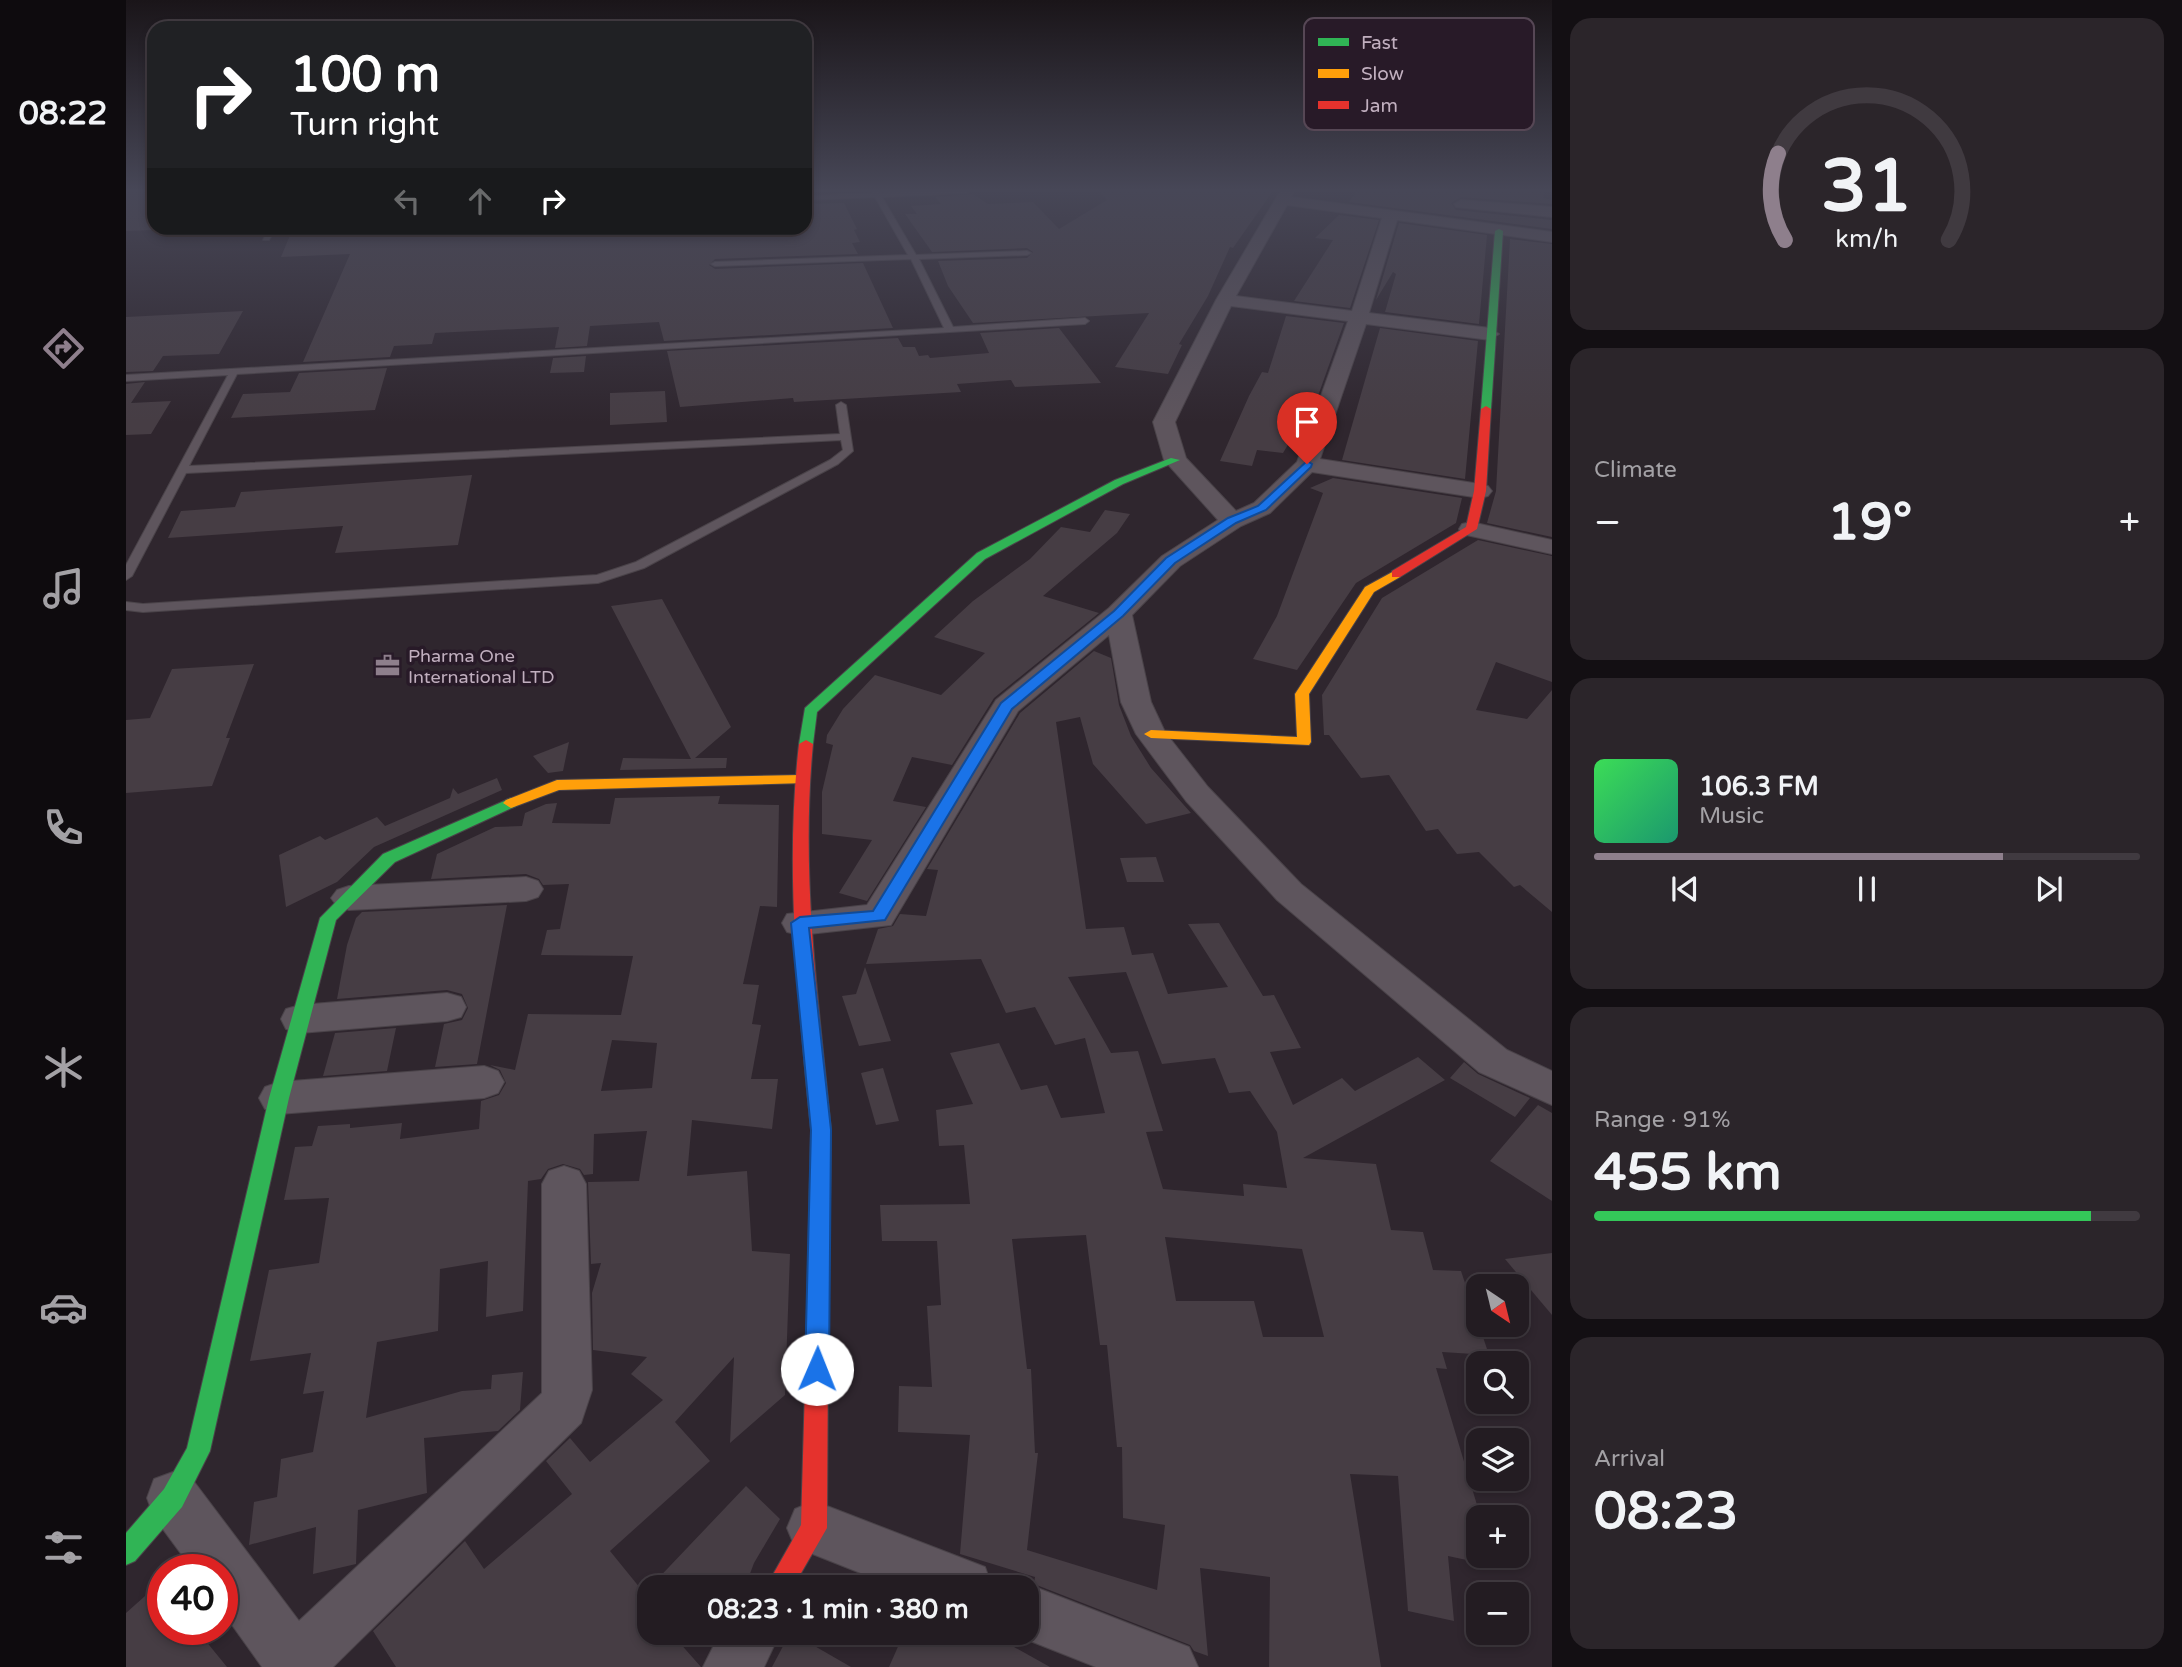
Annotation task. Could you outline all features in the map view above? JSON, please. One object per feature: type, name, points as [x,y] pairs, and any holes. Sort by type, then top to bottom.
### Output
[{"type":"street","points":[[1232,521],[1175,460],[1164,422],[1245,266]]},
{"type":"street","points":[[800,923],[878,916],[1006,706],[1118,614],[1171,561],[1232,521],[1262,508],[1307,464],[1375,266]]},
{"type":"street","points":[[1471,529],[1480,491],[1496,266]]},
{"type":"street","points":[[1225,300],[1490,334]]},
{"type":"street","points":[[786,1575],[814,1528],[821,1130],[800,923],[802,780],[810,711],[981,556],[1119,482],[1175,460]]},
{"type":"street","points":[[1307,464],[1480,491]]},
{"type":"street","points":[[1151,734],[1304,741],[1302,694],[1369,590],[1471,529],[1552,547]]},
{"type":"street","points":[[1118,614],[1136,702],[1151,734],[1197,794],[1289,892],[1493,1061],[1552,1089]]},
{"type":"street","points":[[126,1552],[173,1498],[198,1451],[279,1098],[328,918],[389,858],[509,803],[557,785],[802,780]]},
{"type":"street","points":[[349,898],[526,889]]},
{"type":"street","points":[[300,1019],[447,1007]]},
{"type":"street","points":[[279,1098],[484,1082]]},
{"type":"street","points":[[173,1498],[294,1666],[563,1406],[567,1391],[564,1184]]},
{"type":"street","points":[[814,1528],[934,1575]]},
{"type":"street","points":[[1039,1617],[1169,1667]]},
{"type":"street","points":[[732,1667],[745,1645]]},
{"type":"lane","points":[[918,266],[949,327],[947,330]]},
{"type":"lane","points":[[126,378],[1085,321]]},
{"type":"lane","points":[[126,576],[234,372]]},
{"type":"lane","points":[[126,606],[143,608],[598,579],[640,565],[834,462],[848,451],[841,405]]},
{"type":"lane","points":[[182,470],[845,437]]},
{"type":"building","points":[[345,266],[710,266],[715,269],[864,266],[893,328],[664,341],[659,322],[590,326],[587,346],[555,348],[559,327],[435,333],[432,344],[394,346],[390,357],[303,362]]},
{"type":"building","points":[[940,266],[1222,266],[1208,296],[1179,344],[1182,345],[1168,374],[1115,367],[1149,313],[973,323],[948,286]]},
{"type":"building","points":[[1317,266],[1364,266],[1350,308],[1294,301]]},
{"type":"building","points":[[1386,266],[1484,266],[1479,324],[1385,312],[1396,274],[1393,272],[1376,300]]},
{"type":"building","points":[[1509,266],[1552,266],[1552,537],[1487,523],[1496,491]]},
{"type":"building","points":[[243,311],[219,354],[163,356],[153,371],[126,372],[126,317]]},
{"type":"building","points":[[1286,316],[1344,323],[1319,393],[1283,453],[1257,450],[1252,466],[1220,461],[1262,372],[1268,373]]},
{"type":"building","points":[[1059,328],[1101,383],[1015,387],[1011,380],[957,384],[961,392],[794,402],[793,398],[680,407],[667,351],[898,338],[903,347],[915,347],[919,356],[928,355],[930,358],[989,353],[980,333]]},
{"type":"building","points":[[1380,328],[1478,341],[1465,479],[1342,460]]},
{"type":"building","points":[[586,356],[584,372],[550,373],[553,358]]},
{"type":"building","points":[[387,368],[375,410],[231,418],[243,394],[290,392],[299,373]]},
{"type":"building","points":[[145,382],[131,403],[171,401],[151,434],[126,435],[126,384]]},
{"type":"building","points":[[665,391],[667,422],[610,425],[610,393]]},
{"type":"building","points":[[472,475],[458,545],[335,553],[343,526],[168,538],[181,511],[235,507],[241,492]]},
{"type":"building","points":[[1333,478],[1462,498],[1456,523],[1356,583],[1297,670],[1253,659],[1277,616],[1323,493],[1310,488]]},
{"type":"building","points":[[1105,510],[1130,514],[1117,533],[1043,596],[1099,613],[994,698],[952,765],[912,757],[893,801],[926,807],[867,901],[839,893],[872,840],[822,834],[822,792],[833,745],[826,743],[827,735],[843,709],[875,675],[941,695],[985,653],[934,637],[973,601],[1030,559],[1061,527],[1090,532]]},
{"type":"building","points":[[1478,540],[1552,556],[1552,682],[1496,662],[1476,710],[1527,719],[1552,690],[1552,912],[1520,885],[1514,887],[1479,852],[1457,854],[1438,829],[1426,831],[1389,775],[1361,778],[1329,735],[1324,735],[1322,695],[1382,598]]},
{"type":"building","points":[[662,599],[731,727],[695,758],[727,758],[726,768],[620,770],[623,758],[691,759],[611,606]]},
{"type":"building","points":[[1094,651],[1111,658],[1119,705],[1131,736],[1151,768],[1191,813],[1146,824],[1093,764],[1080,717],[1056,722],[1086,929],[1124,927],[1132,955],[1153,953],[1168,994],[1228,987],[1188,924],[1219,923],[1263,996],[1274,995],[1301,1048],[1270,1052],[1293,1105],[1342,1078],[1355,1091],[1418,1057],[1445,1080],[1303,1158],[1376,1164],[1391,1230],[1423,1232],[1433,1270],[1461,1271],[1466,1286],[1466,1337],[1483,1337],[1488,1351],[1442,1352],[1447,1369],[1436,1368],[1466,1468],[1466,1491],[1473,1491],[1477,1505],[1466,1505],[1466,1560],[1448,1556],[1454,1621],[1408,1611],[1398,1476],[1350,1474],[1381,1667],[1269,1667],[1270,1577],[1200,1568],[1208,1656],[1194,1651],[1190,1645],[1039,1586],[1039,1575],[1028,1575],[960,1554],[970,1435],[898,1432],[899,1386],[932,1387],[927,1306],[941,1305],[937,1241],[882,1241],[880,1205],[970,1204],[964,1145],[939,1146],[936,1110],[973,1104],[950,1053],[999,1043],[1021,1090],[1047,1085],[1061,1118],[1105,1113],[1085,1038],[1055,1045],[1035,1007],[1006,1013],[981,959],[866,964],[878,929],[893,926],[900,914],[926,916],[938,870],[927,869],[1020,713]],"holes":[[[1126,972],[1162,1064],[1215,1058],[1229,1093],[1250,1091],[1277,1132],[1287,1188],[1243,1184],[1244,1196],[1163,1189],[1146,1132],[1163,1131],[1138,1051],[1111,1053],[1068,977]],[[1086,1235],[1100,1345],[1107,1345],[1117,1447],[1122,1447],[1123,1518],[1165,1525],[1157,1590],[1027,1550],[1038,1453],[1035,1453],[1031,1369],[1027,1369],[1012,1239]],[[1165,1237],[1302,1249],[1324,1337],[1263,1337],[1254,1301],[1176,1301]]]},
{"type":"building","points":[[254,664],[226,738],[230,738],[212,786],[126,793],[126,720],[150,718],[172,669]]},
{"type":"building","points":[[569,742],[563,771],[548,773],[533,756]]},
{"type":"building","points":[[497,778],[502,790],[374,847],[337,882],[286,907],[279,855],[320,836],[325,840],[377,817],[385,826],[450,798],[453,788],[458,794]]},
{"type":"building","points":[[720,796],[718,804],[779,805],[777,907],[760,906],[743,984],[759,985],[752,1024],[761,1025],[751,1079],[778,1079],[772,1129],[692,1120],[687,1176],[747,1171],[752,1251],[790,1254],[785,1395],[730,1443],[734,1357],[675,1422],[710,1461],[610,1551],[637,1584],[637,1645],[682,1645],[701,1667],[396,1667],[373,1631],[465,1541],[484,1569],[572,1494],[546,1461],[570,1438],[590,1462],[663,1400],[631,1374],[647,1357],[593,1350],[592,1293],[601,1263],[591,1264],[588,1182],[639,1181],[647,1131],[594,1134],[593,1174],[584,1175],[580,1169],[563,1164],[548,1169],[541,1179],[528,1181],[523,1311],[486,1317],[488,1261],[440,1269],[438,1331],[377,1342],[366,1418],[462,1391],[491,1389],[492,1375],[523,1372],[520,1410],[498,1431],[424,1438],[427,1493],[358,1510],[356,1564],[313,1574],[316,1527],[249,1545],[254,1502],[277,1497],[281,1459],[313,1452],[324,1391],[303,1394],[311,1353],[250,1361],[269,1270],[319,1263],[329,1198],[284,1200],[295,1147],[312,1146],[318,1126],[350,1124],[350,1128],[402,1123],[400,1139],[479,1129],[481,1101],[499,1095],[506,1083],[500,1070],[490,1065],[515,1070],[528,1014],[621,1015],[633,956],[541,955],[547,930],[560,929],[569,884],[543,885],[539,879],[526,874],[431,879],[437,854],[495,827],[522,826],[525,813],[546,804],[557,803],[552,823],[610,824],[615,798]],"holes":[[[612,1040],[657,1043],[652,1088],[601,1091]]]},
{"type":"building","points":[[1156,857],[1164,882],[1127,882],[1120,858]]},
{"type":"building","points":[[507,905],[477,1064],[435,1067],[444,1024],[462,1020],[468,1008],[462,994],[447,990],[337,999],[347,945],[356,918],[362,912]]},
{"type":"building","points":[[865,967],[891,1041],[859,1046],[842,996],[856,994]]},
{"type":"building","points":[[396,1028],[387,1071],[323,1076],[335,1033]]},
{"type":"building","points":[[1464,1062],[1478,1074],[1530,1098],[1515,1117],[1450,1078]]},
{"type":"building","points":[[883,1068],[899,1121],[876,1125],[861,1073]]},
{"type":"building","points":[[1538,1105],[1552,1113],[1552,1201],[1490,1161]]},
{"type":"building","points":[[1552,1253],[1552,1315],[1530,1289],[1530,1274],[1518,1274],[1505,1259]]},
{"type":"building","points":[[746,1486],[780,1519],[750,1575],[661,1575]]},
{"type":"building","points":[[147,1594],[147,1645],[209,1645],[227,1667],[126,1667],[126,1613]]},
{"type":"building","points":[[784,1645],[813,1645],[851,1667],[772,1667]]},
{"type":"building","points":[[899,1645],[1011,1645],[1050,1667],[889,1667]]},
{"type":"traffic: fast","points":[[1486,409],[1496,266]]},
{"type":"traffic: fast","points":[[806,744],[810,711],[981,556],[1119,482],[1175,460]]},
{"type":"traffic: fast","points":[[126,1552],[173,1498],[198,1451],[279,1098],[328,918],[389,858],[511,803]]},
{"type":"traffic: slow","points":[[1151,734],[1304,742],[1302,694],[1369,590],[1396,574]]},
{"type":"traffic: slow","points":[[511,803],[557,785],[801,780]]},
{"type":"traffic: slow","points":[[816,1080],[821,1130],[817,1352]]},
{"type":"traffic: jam","points":[[1396,574],[1471,529],[1480,491],[1486,409]]},
{"type":"traffic: jam","points":[[806,744],[800,828],[801,912],[816,1080]]},
{"type":"traffic: jam","points":[[786,1575],[814,1528],[817,1352]]},
{"type":"place","name":"Pharma One International LTD","points":[[388,666]]},
{"type":"route","points":[[817,1369],[821,1130],[800,923],[878,916],[1006,706],[1118,614],[1171,561],[1232,521],[1262,508],[1307,464]]}]
